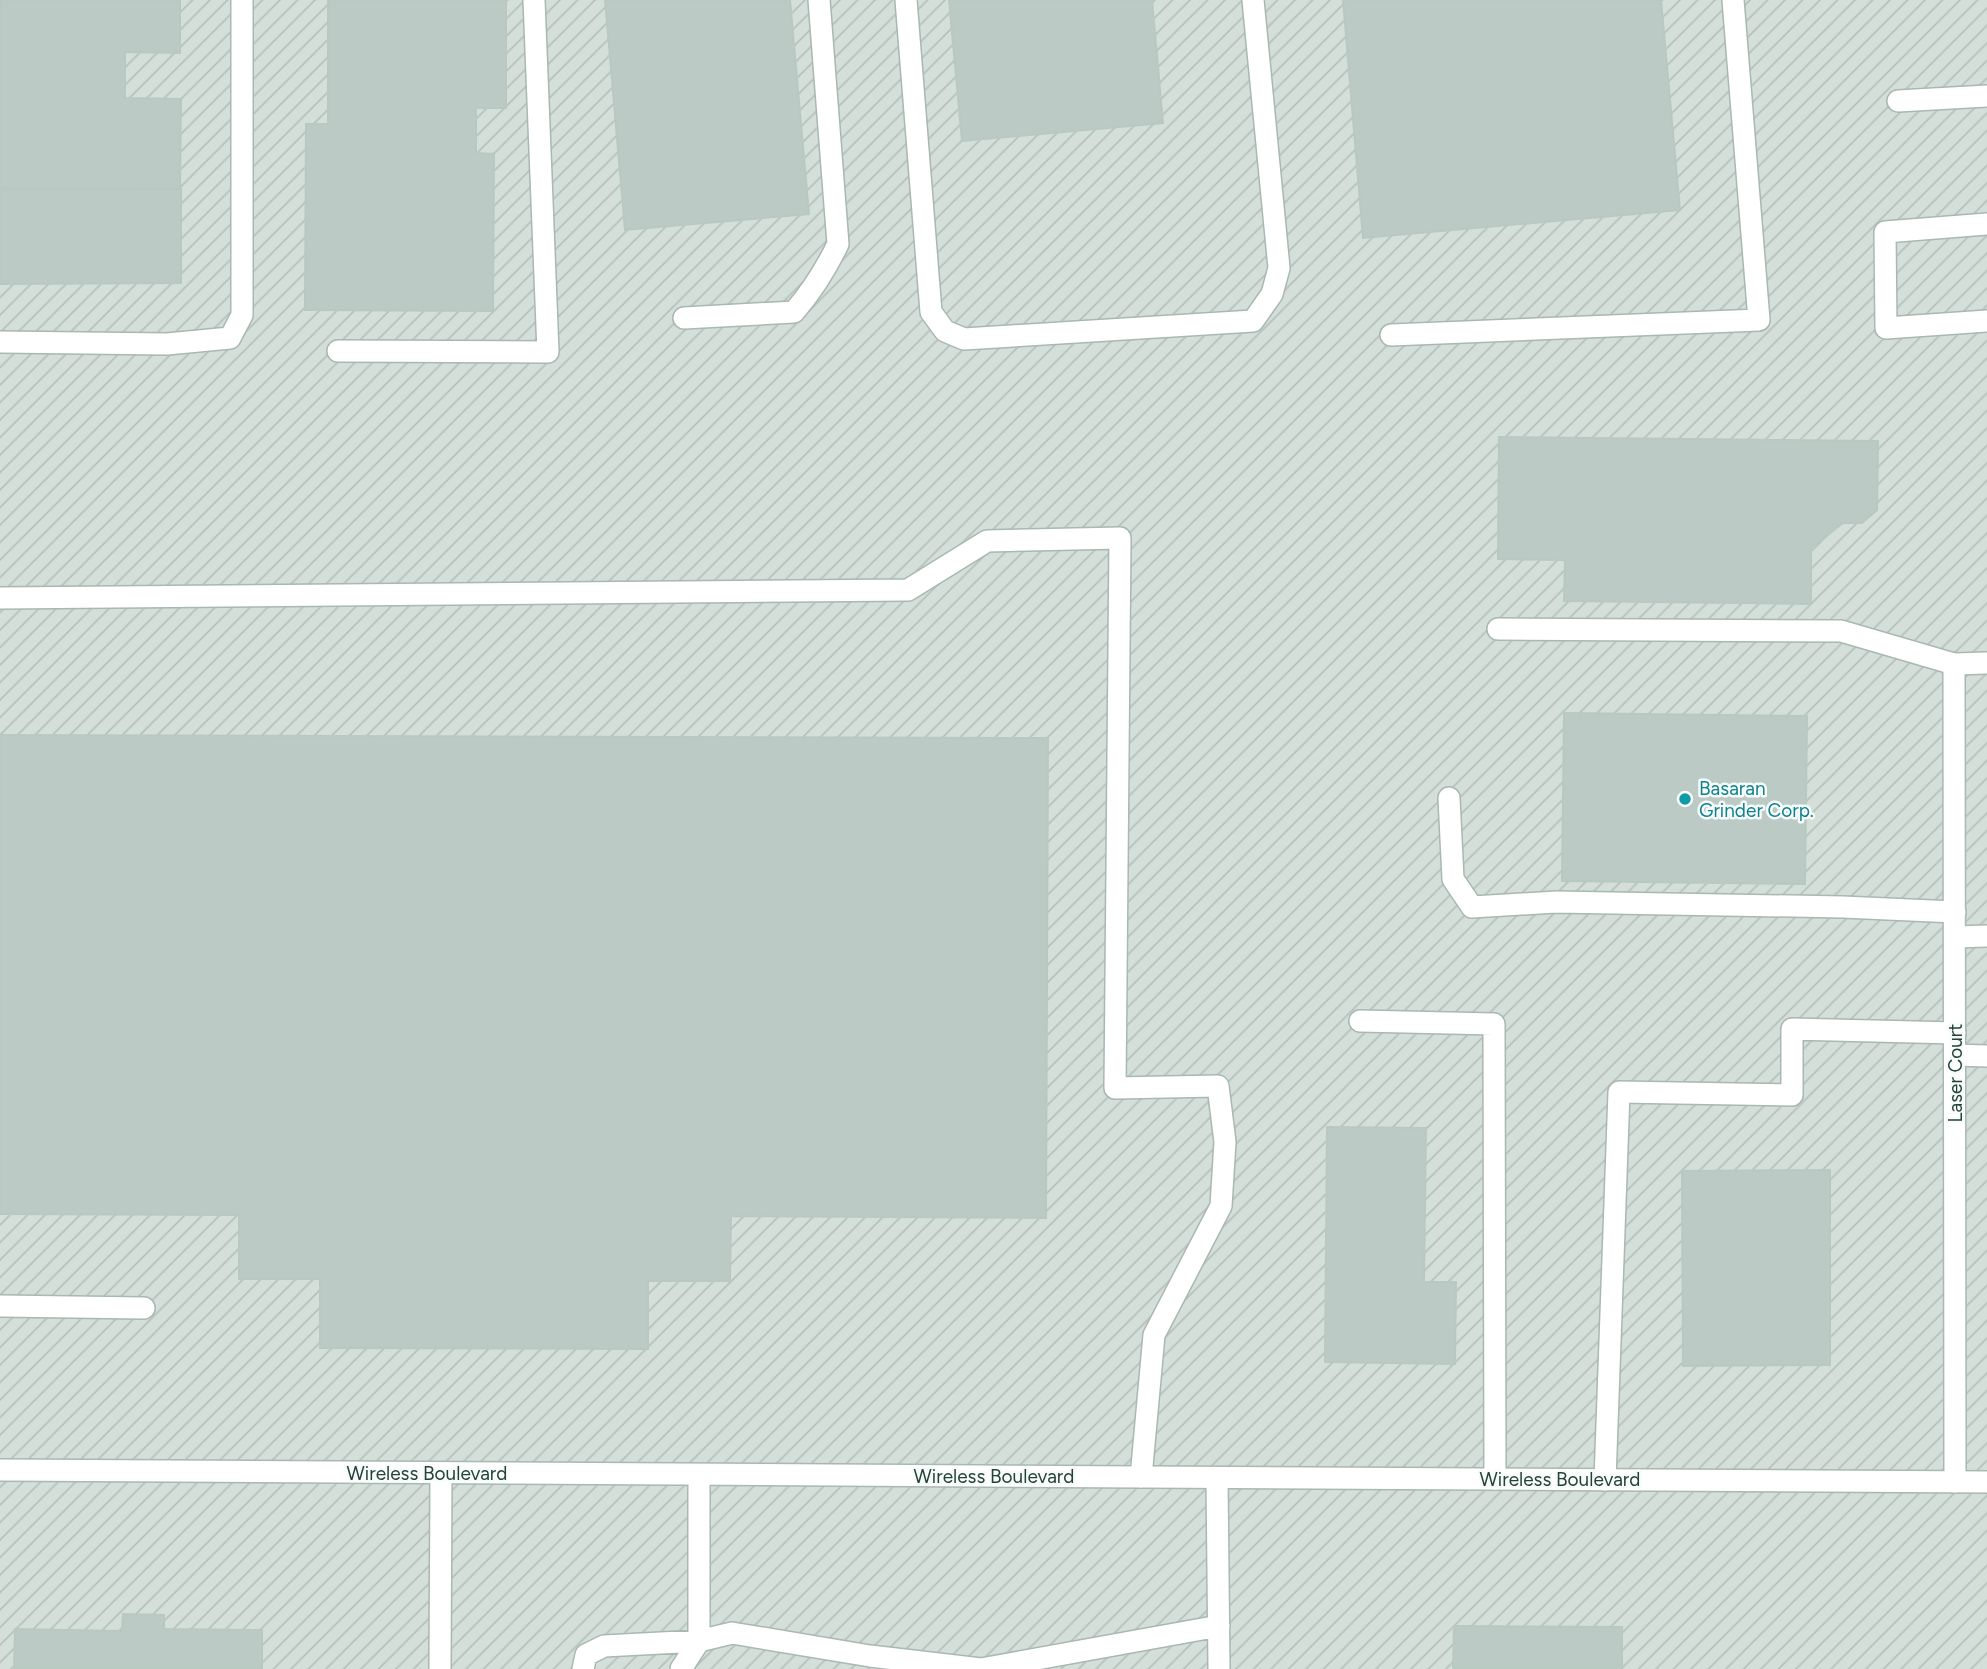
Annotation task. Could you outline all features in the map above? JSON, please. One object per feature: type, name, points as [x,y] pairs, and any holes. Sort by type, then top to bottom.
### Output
[{"type":"street","points":[[0,342],[167,344],[230,338],[242,315],[242,0]]},
{"type":"street","points":[[338,351],[548,352],[534,0]]},
{"type":"street","points":[[684,318],[794,312],[826,270],[838,244],[819,0]]},
{"type":"street","points":[[906,0],[931,312],[945,331],[964,339],[1253,321],[1272,294],[1279,268],[1254,0]]},
{"type":"street","points":[[1391,335],[1759,320],[1733,0]]},
{"type":"street","points":[[1898,102],[1987,96]]},
{"type":"street","points":[[1987,224],[1885,232],[1886,328],[1987,321]]},
{"type":"street","points":[[0,598],[908,590],[987,541],[1120,538],[1115,1088],[1218,1086],[1224,1142],[1221,1206],[1154,1335],[1141,1477]]},
{"type":"street","points":[[1497,629],[1841,631],[1954,664],[1987,663]]},
{"type":"street","name":"Laser Court","points":[[1954,664],[1955,1482]]},
{"type":"street","points":[[1449,798],[1453,879],[1472,906],[1556,902],[1843,906],[1955,912]]},
{"type":"street","points":[[1955,937],[1987,936]]},
{"type":"street","points":[[1360,1021],[1494,1024],[1495,1479]]},
{"type":"street","points":[[1605,1480],[1619,1092],[1792,1095],[1792,1029],[1955,1033]]},
{"type":"street","points":[[1955,1055],[1987,1056]]},
{"type":"street","points":[[0,1306],[144,1308]]},
{"type":"street","name":"Wireless Boulevard","points":[[0,1470],[1987,1482]]},
{"type":"street","points":[[440,1669],[441,1473]]},
{"type":"street","points":[[681,1669],[699,1640],[699,1475]]},
{"type":"street","points":[[1217,1478],[1219,1669]]},
{"type":"street","points":[[583,1669],[586,1655],[604,1646],[699,1640],[732,1633],[870,1656],[981,1669],[1219,1626]]},
{"type":"shaded area","points":[[0,0],[1987,0],[1987,1669],[0,1669]]},
{"type":"building","points":[[0,0],[180,0],[180,53],[125,52],[125,98],[181,99],[180,189],[0,188]]},
{"type":"building","points":[[328,0],[506,0],[506,108],[476,108],[476,153],[494,154],[493,311],[305,310],[306,124],[328,124]]},
{"type":"building","points":[[605,0],[790,0],[809,214],[625,230]]},
{"type":"building","points":[[949,0],[1152,0],[1163,123],[962,141]]},
{"type":"building","points":[[1343,0],[1661,0],[1680,210],[1363,238]]},
{"type":"building","points":[[181,189],[181,283],[0,284],[0,190]]},
{"type":"building","points":[[1499,437],[1878,441],[1877,510],[1862,523],[1843,523],[1811,548],[1811,604],[1564,601],[1565,560],[1498,559]]},
{"type":"building","name":"Basaran Grinder Corp.","points":[[1564,713],[1807,716],[1805,884],[1562,881]]},
{"type":"building","points":[[0,735],[1048,738],[1046,1218],[731,1216],[730,1281],[648,1281],[648,1349],[320,1348],[320,1279],[239,1279],[239,1215],[0,1214]]},
{"type":"building","points":[[1327,1127],[1426,1128],[1424,1282],[1456,1282],[1455,1364],[1325,1362]]},
{"type":"building","points":[[1830,1170],[1830,1365],[1683,1366],[1682,1171]]},
{"type":"building","points":[[123,1614],[164,1615],[164,1629],[262,1630],[262,1669],[14,1669],[15,1629],[122,1631]]},
{"type":"building","points":[[1454,1626],[1622,1627],[1622,1669],[1453,1669]]},
{"type":"place","name":"Basaran Grinder Corp.","points":[[1685,799]]}]
